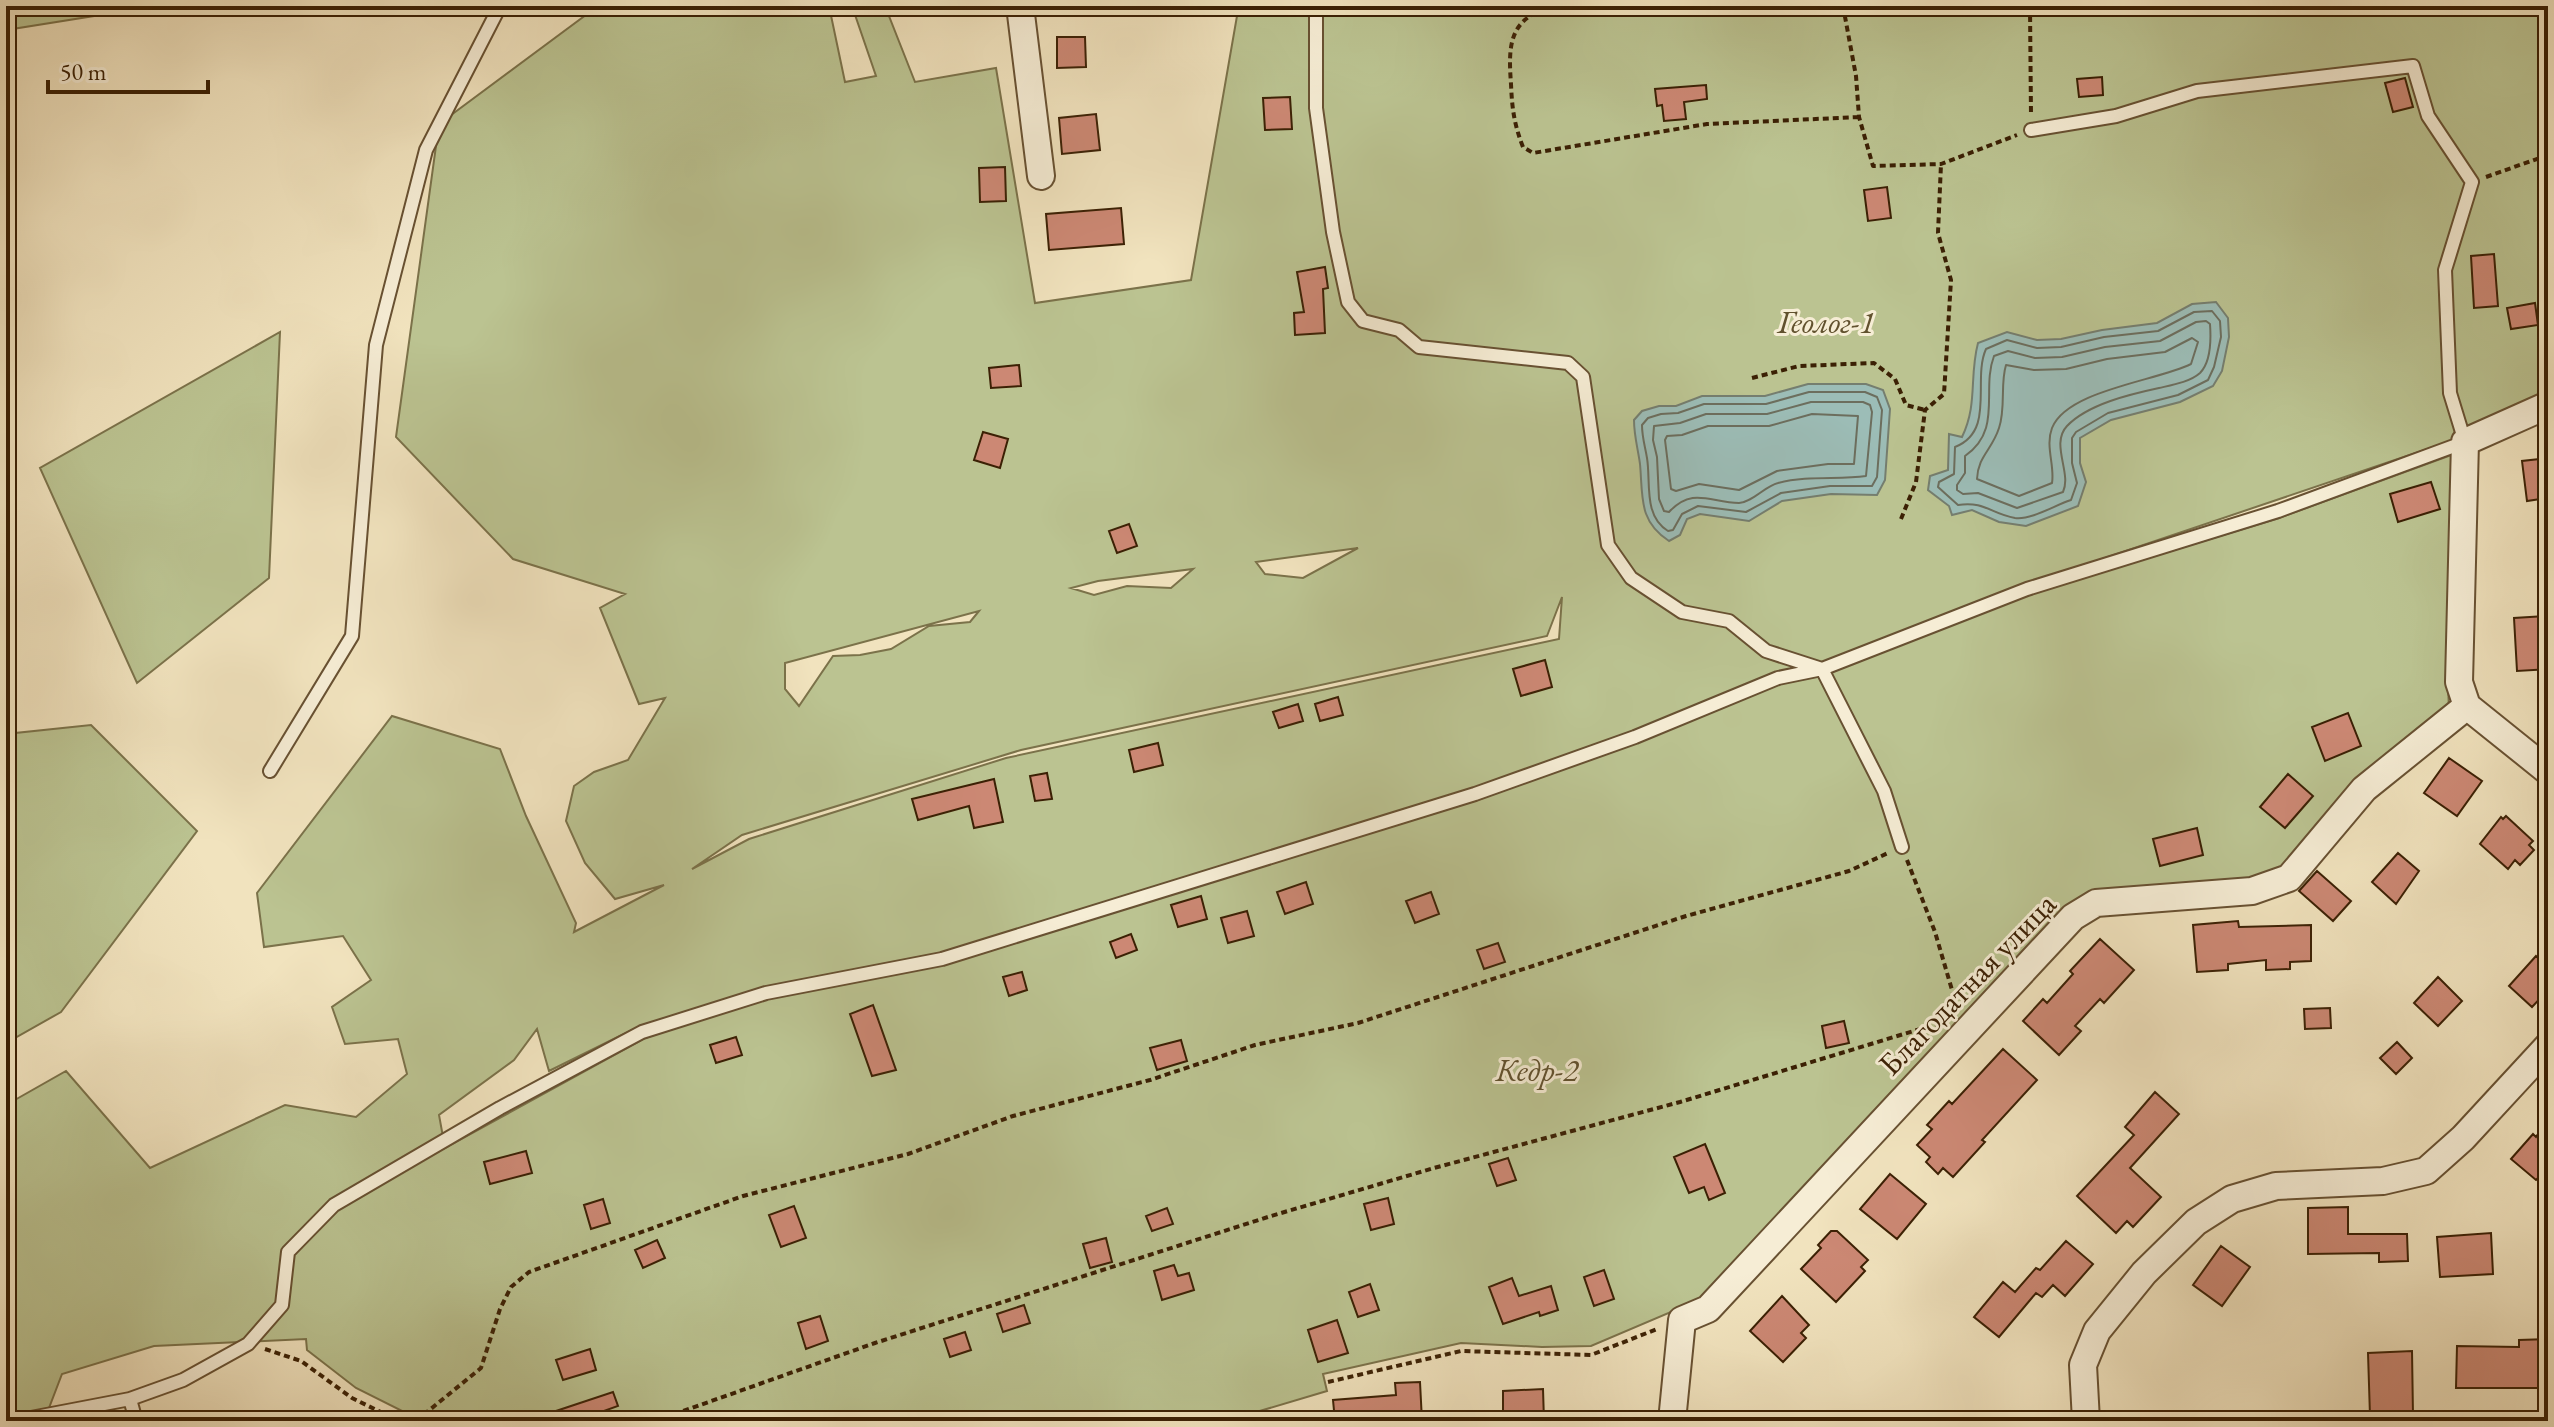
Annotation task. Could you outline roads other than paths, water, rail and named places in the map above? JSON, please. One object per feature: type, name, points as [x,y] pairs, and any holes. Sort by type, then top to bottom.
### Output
[{"type":"street","points":[[1020,6],[1041,176]]},
{"type":"street","points":[[2548,405],[2465,442],[2459,682],[2467,706],[2548,771]]},
{"type":"street","name":"Благодатная улица","points":[[1672,1421],[1682,1320],[1708,1309],[1966,1022],[2073,917],[2096,903],[2252,891],[2289,878],[2364,789],[2467,706]]},
{"type":"street","points":[[2086,1421],[2083,1365],[2097,1331],[2144,1273],[2196,1222],[2232,1199],[2276,1186],[2383,1181],[2426,1171],[2463,1138],[2548,1046]]},
{"type":"lane","points":[[270,771],[352,636],[376,345],[426,150],[500,6]]},
{"type":"lane","points":[[1316,6],[1316,108],[1333,232],[1348,302],[1363,321],[1399,330],[1419,347],[1568,363],[1583,377],[1608,545],[1631,578],[1682,612],[1729,621],[1766,651],[1822,669],[1884,791],[1902,847]]},
{"type":"lane","points":[[15,1421],[130,1399],[183,1380],[248,1344],[282,1305],[288,1252],[334,1205],[500,1108],[642,1032],[766,993],[942,959],[1475,794],[1635,737],[1778,678],[1822,669],[2027,589],[2278,511],[2465,442],[2450,393],[2445,270],[2472,182],[2428,116],[2413,66],[2197,91],[2116,116],[2031,130]]},
{"type":"lane","points":[[130,1399],[136,1421]]},
{"type":"water","points":[[2216,302],[2228,318],[2229,337],[2222,371],[2213,386],[2180,402],[2111,420],[2080,438],[2080,463],[2086,482],[2078,506],[2026,526],[1999,522],[1972,510],[1952,515],[1949,506],[1928,490],[1930,476],[1948,470],[1949,434],[1962,437],[1967,425],[1978,343],[2007,332],[2037,340],[2061,339],[2157,323],[2192,304]]},
{"type":"water","points":[[1808,384],[1866,384],[1883,390],[1890,409],[1885,480],[1877,495],[1831,494],[1782,501],[1749,521],[1700,514],[1687,519],[1680,535],[1669,541],[1659,533],[1647,516],[1642,497],[1634,420],[1642,411],[1659,406],[1676,406],[1702,396],[1765,396]]},
{"type":"park label","name":"Геолог-1","points":[[1826,322]]},
{"type":"park label","name":"Кедр-2","points":[[1537,1070]]}]
